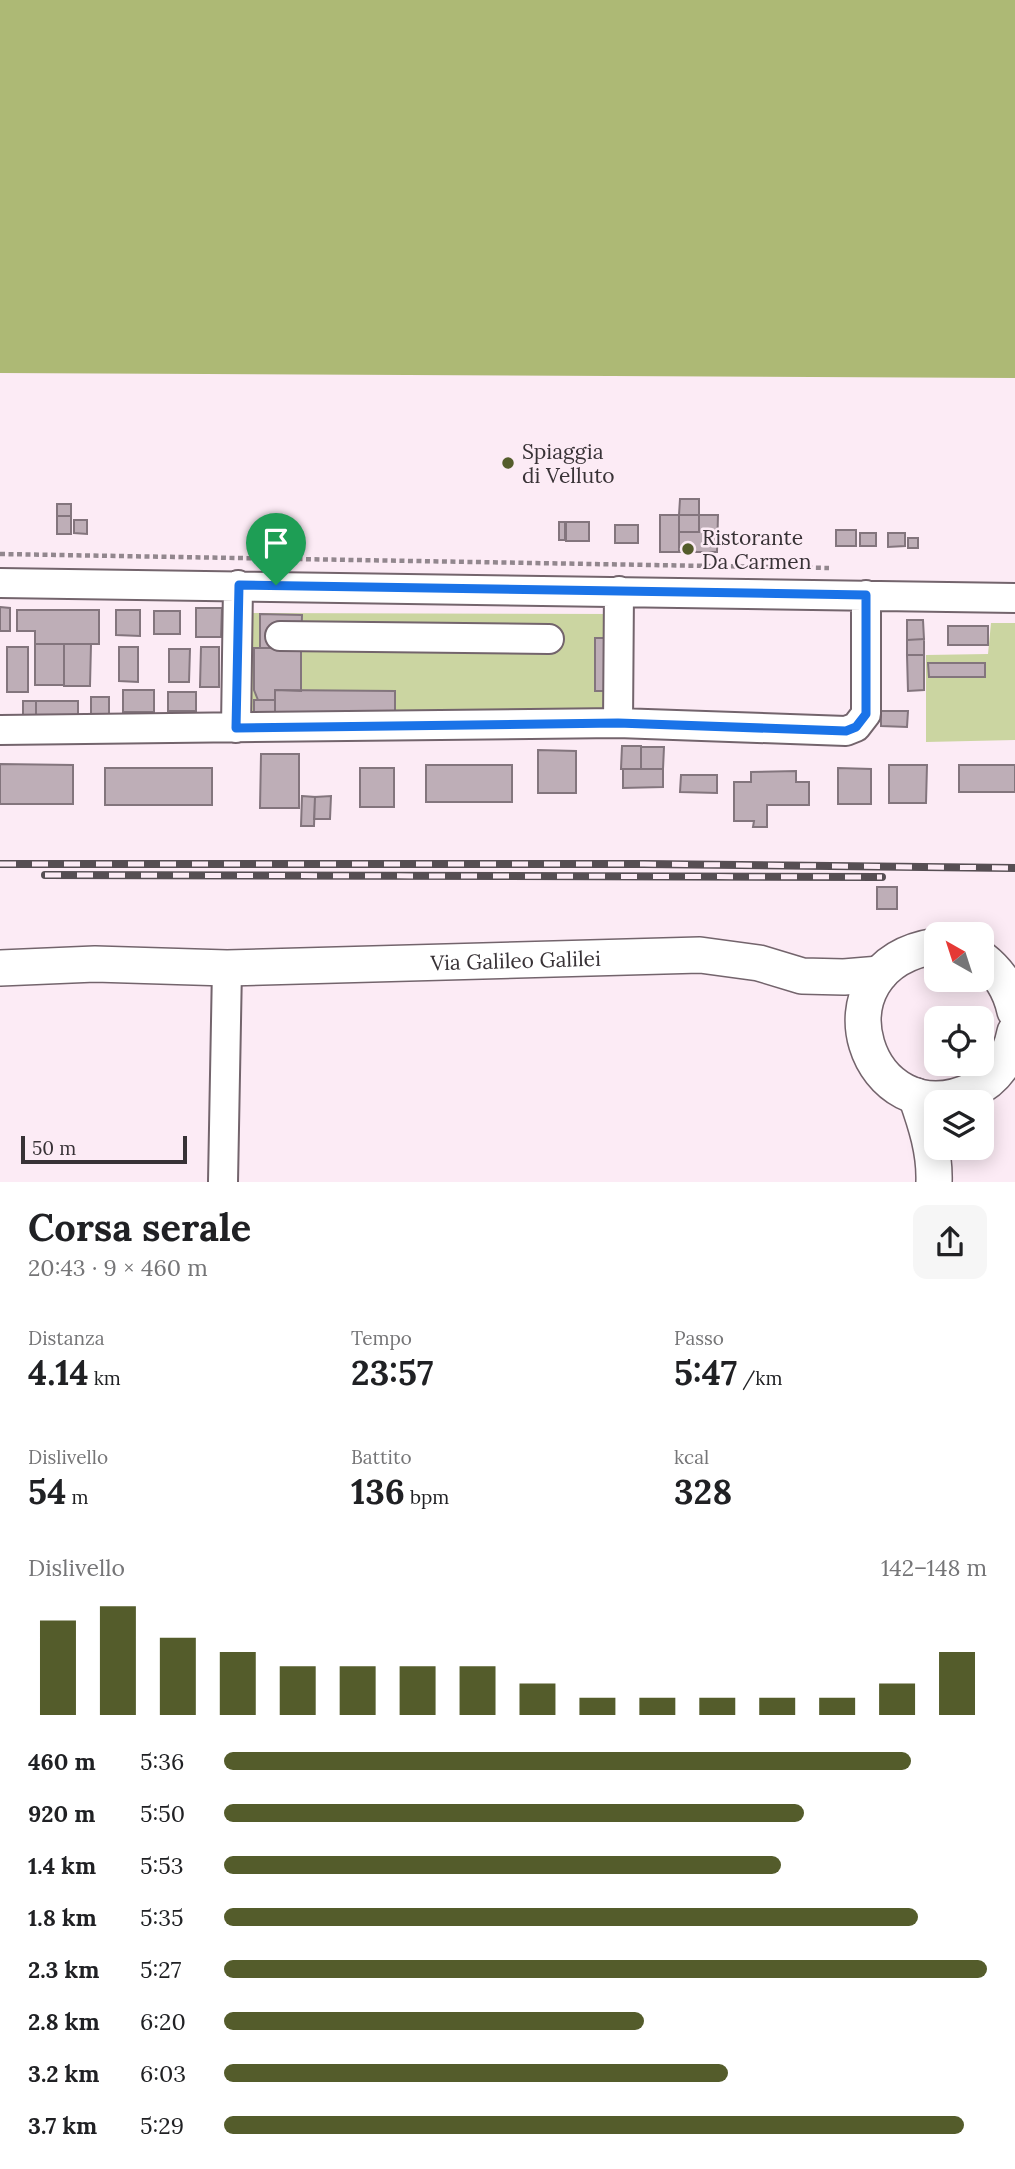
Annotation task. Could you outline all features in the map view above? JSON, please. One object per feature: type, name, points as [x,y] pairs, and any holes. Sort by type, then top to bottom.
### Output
[{"type":"main road","points":[[924,948],[896,959],[880,974],[870,990],[864,1009],[863,1028],[866,1046],[880,1070],[900,1088],[924,1097]]},
{"type":"main road","name":"Via Galileo Galilei","points":[[0,968],[95,964],[227,968],[699,955],[759,963],[802,976],[880,974]]},
{"type":"main road","points":[[997,965],[1015,1010]]},
{"type":"main road","name":"Via Galileo Galilei","points":[[802,976],[837,1001],[863,1028]]},
{"type":"main road","points":[[976,1090],[994,1076],[1005,1062],[1013,1045],[1015,1032]]},
{"type":"main road","points":[[916,1096],[936,1164]]},
{"type":"street","points":[[0,583],[1015,597]]},
{"type":"street","points":[[236,728],[239,585]]},
{"type":"street","points":[[618,723],[619,591]]},
{"type":"street","points":[[0,730],[618,723],[846,731],[856,727],[866,714],[866,595]]},
{"type":"street","points":[[280,636],[549,639]]},
{"type":"street","name":"Via Galileo Galilei","points":[[0,953],[31,953],[95,964]]},
{"type":"street","points":[[223,1182],[227,968]]},
{"type":"path","points":[[0,554],[831,568]]},
{"type":"shaded area","points":[[0,0],[1015,0],[1015,378],[0,373]]},
{"type":"shaded area","points":[[250,613],[614,614],[613,714],[249,713]]},
{"type":"shaded area","points":[[991,623],[1015,623],[1015,740],[926,742],[926,655],[988,654]]},
{"type":"building","points":[[680,499],[699,499],[699,515],[679,515]]},
{"type":"building","points":[[57,504],[71,504],[71,516],[57,516]]},
{"type":"building","points":[[660,515],[679,515],[679,552],[660,552]]},
{"type":"building","points":[[679,515],[699,515],[699,532],[679,532]]},
{"type":"building","points":[[699,515],[718,515],[717,552],[679,552],[679,532],[699,532]]},
{"type":"building","points":[[57,516],[71,516],[71,534],[57,534]]},
{"type":"building","points":[[74,520],[87,520],[87,534],[74,533]]},
{"type":"building","points":[[559,522],[565,522],[565,540],[559,540]]},
{"type":"building","points":[[566,522],[589,522],[589,541],[566,541]]},
{"type":"building","points":[[615,525],[638,525],[638,543],[615,543]]},
{"type":"building","points":[[836,530],[856,530],[856,546],[836,546]]},
{"type":"building","points":[[860,533],[876,533],[876,546],[860,546]]},
{"type":"building","points":[[888,533],[905,533],[905,546],[888,547]]},
{"type":"building","points":[[908,538],[918,538],[918,548],[908,548]]},
{"type":"building","points":[[0,607],[10,608],[10,631],[0,631]]},
{"type":"building","points":[[196,608],[222,608],[221,637],[196,637]]},
{"type":"building","points":[[17,610],[99,610],[99,644],[35,644],[35,631],[17,631]]},
{"type":"building","points":[[116,610],[140,610],[140,636],[116,635]]},
{"type":"building","points":[[154,611],[180,611],[180,634],[154,634]]},
{"type":"building","points":[[260,614],[302,615],[301,648],[260,648]]},
{"type":"building","points":[[907,620],[923,620],[924,639],[907,640]]},
{"type":"building","points":[[948,626],[988,626],[988,645],[948,645]]},
{"type":"building","points":[[595,638],[613,638],[612,691],[595,691]]},
{"type":"building","points":[[924,639],[924,655],[907,655],[907,640]]},
{"type":"building","points":[[35,644],[64,644],[64,685],[35,685]]},
{"type":"building","points":[[64,644],[91,644],[90,686],[64,686]]},
{"type":"building","points":[[7,647],[28,647],[28,692],[7,692]]},
{"type":"building","points":[[119,647],[138,647],[138,682],[119,681]]},
{"type":"building","points":[[201,647],[219,647],[219,687],[200,687]]},
{"type":"building","points":[[254,648],[301,648],[301,691],[275,690],[275,700],[258,700],[254,690]]},
{"type":"building","points":[[169,649],[190,649],[189,682],[169,682]]},
{"type":"building","points":[[907,655],[924,655],[924,690],[908,691]]},
{"type":"building","points":[[928,663],[985,663],[985,677],[929,677]]},
{"type":"building","points":[[123,690],[154,690],[154,712],[123,712]]},
{"type":"building","points":[[275,690],[395,691],[395,713],[275,713]]},
{"type":"building","points":[[168,692],[196,692],[196,711],[168,711]]},
{"type":"building","points":[[91,697],[109,697],[109,717],[91,717]]},
{"type":"building","points":[[254,700],[275,700],[275,713],[254,713]]},
{"type":"building","points":[[23,701],[36,701],[36,716],[23,716]]},
{"type":"building","points":[[36,701],[78,701],[78,718],[36,718]]},
{"type":"building","points":[[881,711],[908,711],[907,727],[881,726]]},
{"type":"building","points":[[622,746],[641,746],[641,769],[621,769]]},
{"type":"building","points":[[641,747],[664,747],[663,769],[641,769]]},
{"type":"building","points":[[538,750],[576,751],[576,793],[538,793]]},
{"type":"building","points":[[261,754],[299,754],[299,808],[260,808]]},
{"type":"building","points":[[0,764],[73,765],[73,804],[0,804]]},
{"type":"building","points":[[426,765],[512,765],[512,802],[426,802]]},
{"type":"building","points":[[889,765],[927,765],[926,803],[889,803]]},
{"type":"building","points":[[959,765],[1015,765],[1015,792],[959,792]]},
{"type":"building","points":[[105,768],[212,768],[212,805],[105,805]]},
{"type":"building","points":[[360,768],[394,768],[394,807],[360,807]]},
{"type":"building","points":[[838,768],[871,769],[871,804],[838,804]]},
{"type":"building","points":[[623,769],[663,769],[663,787],[623,788]]},
{"type":"building","points":[[796,771],[796,782],[809,782],[809,805],[767,805],[767,827],[753,827],[754,821],[734,821],[734,782],[751,782],[751,772]]},
{"type":"building","points":[[681,775],[717,775],[717,793],[680,792]]},
{"type":"building","points":[[302,796],[315,797],[314,826],[301,826]]},
{"type":"building","points":[[331,796],[330,819],[314,819],[315,797]]},
{"type":"building","points":[[877,887],[897,887],[897,909],[877,909]]},
{"type":"railway","points":[[0,864],[644,864],[1015,868]]},
{"type":"railway","points":[[45,875],[882,877]]},
{"type":"place","name":"Spiaggia di Velluto","points":[[508,463]]},
{"type":"place","name":"Ristorante Da Carmen","points":[[688,549]]},
{"type":"route","points":[[239,585],[276,585],[866,595],[866,714],[856,727],[846,731],[618,723],[236,728],[239,585]]}]
